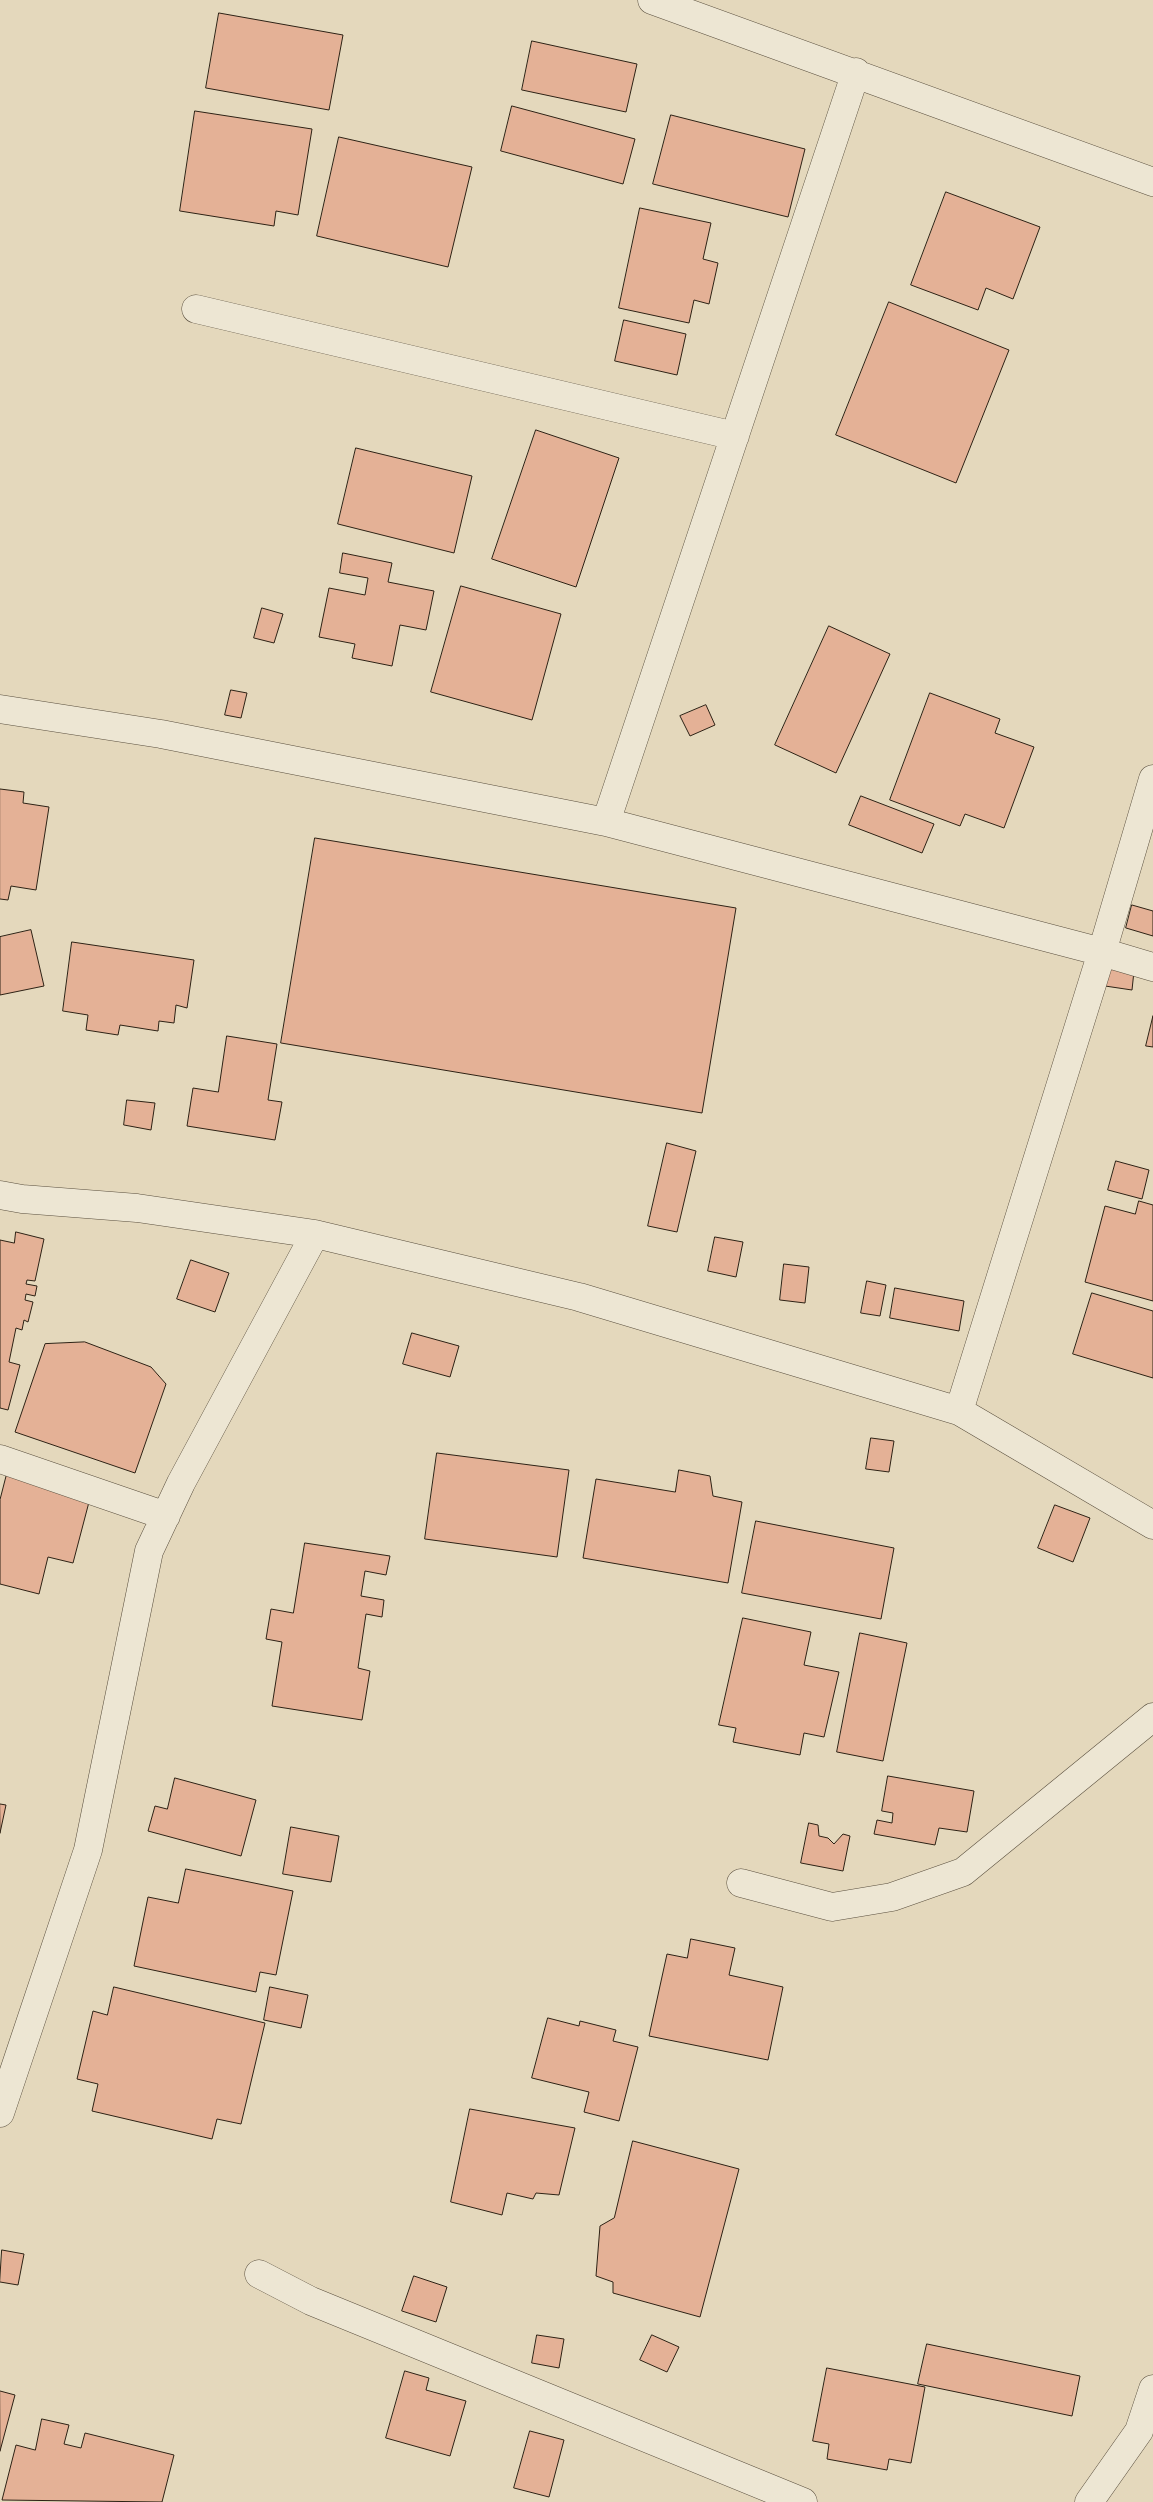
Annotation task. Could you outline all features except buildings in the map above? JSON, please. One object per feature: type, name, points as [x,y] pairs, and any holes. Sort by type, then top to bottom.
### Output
[{"type":"street","points":[[652,0],[856,72],[1153,182]]},
{"type":"street","points":[[606,822],[856,72]]},
{"type":"street","points":[[196,309],[735,436]]},
{"type":"street","points":[[0,709],[160,734],[606,822],[1153,967]]},
{"type":"street","points":[[959,1411],[1102,952],[1153,779]]},
{"type":"street","points":[[0,1195],[22,1199],[137,1208],[315,1234],[579,1297],[959,1411],[1153,1525]]},
{"type":"street","points":[[0,2113],[88,1850],[149,1551],[315,1234]]},
{"type":"street","points":[[0,1459],[166,1516]]},
{"type":"street","points":[[741,1883],[832,1907],[892,1897],[963,1872],[1153,1717]]},
{"type":"street","points":[[259,2274],[311,2301],[803,2502]]},
{"type":"street","points":[[1089,2502],[1139,2431],[1153,2389]]}]
